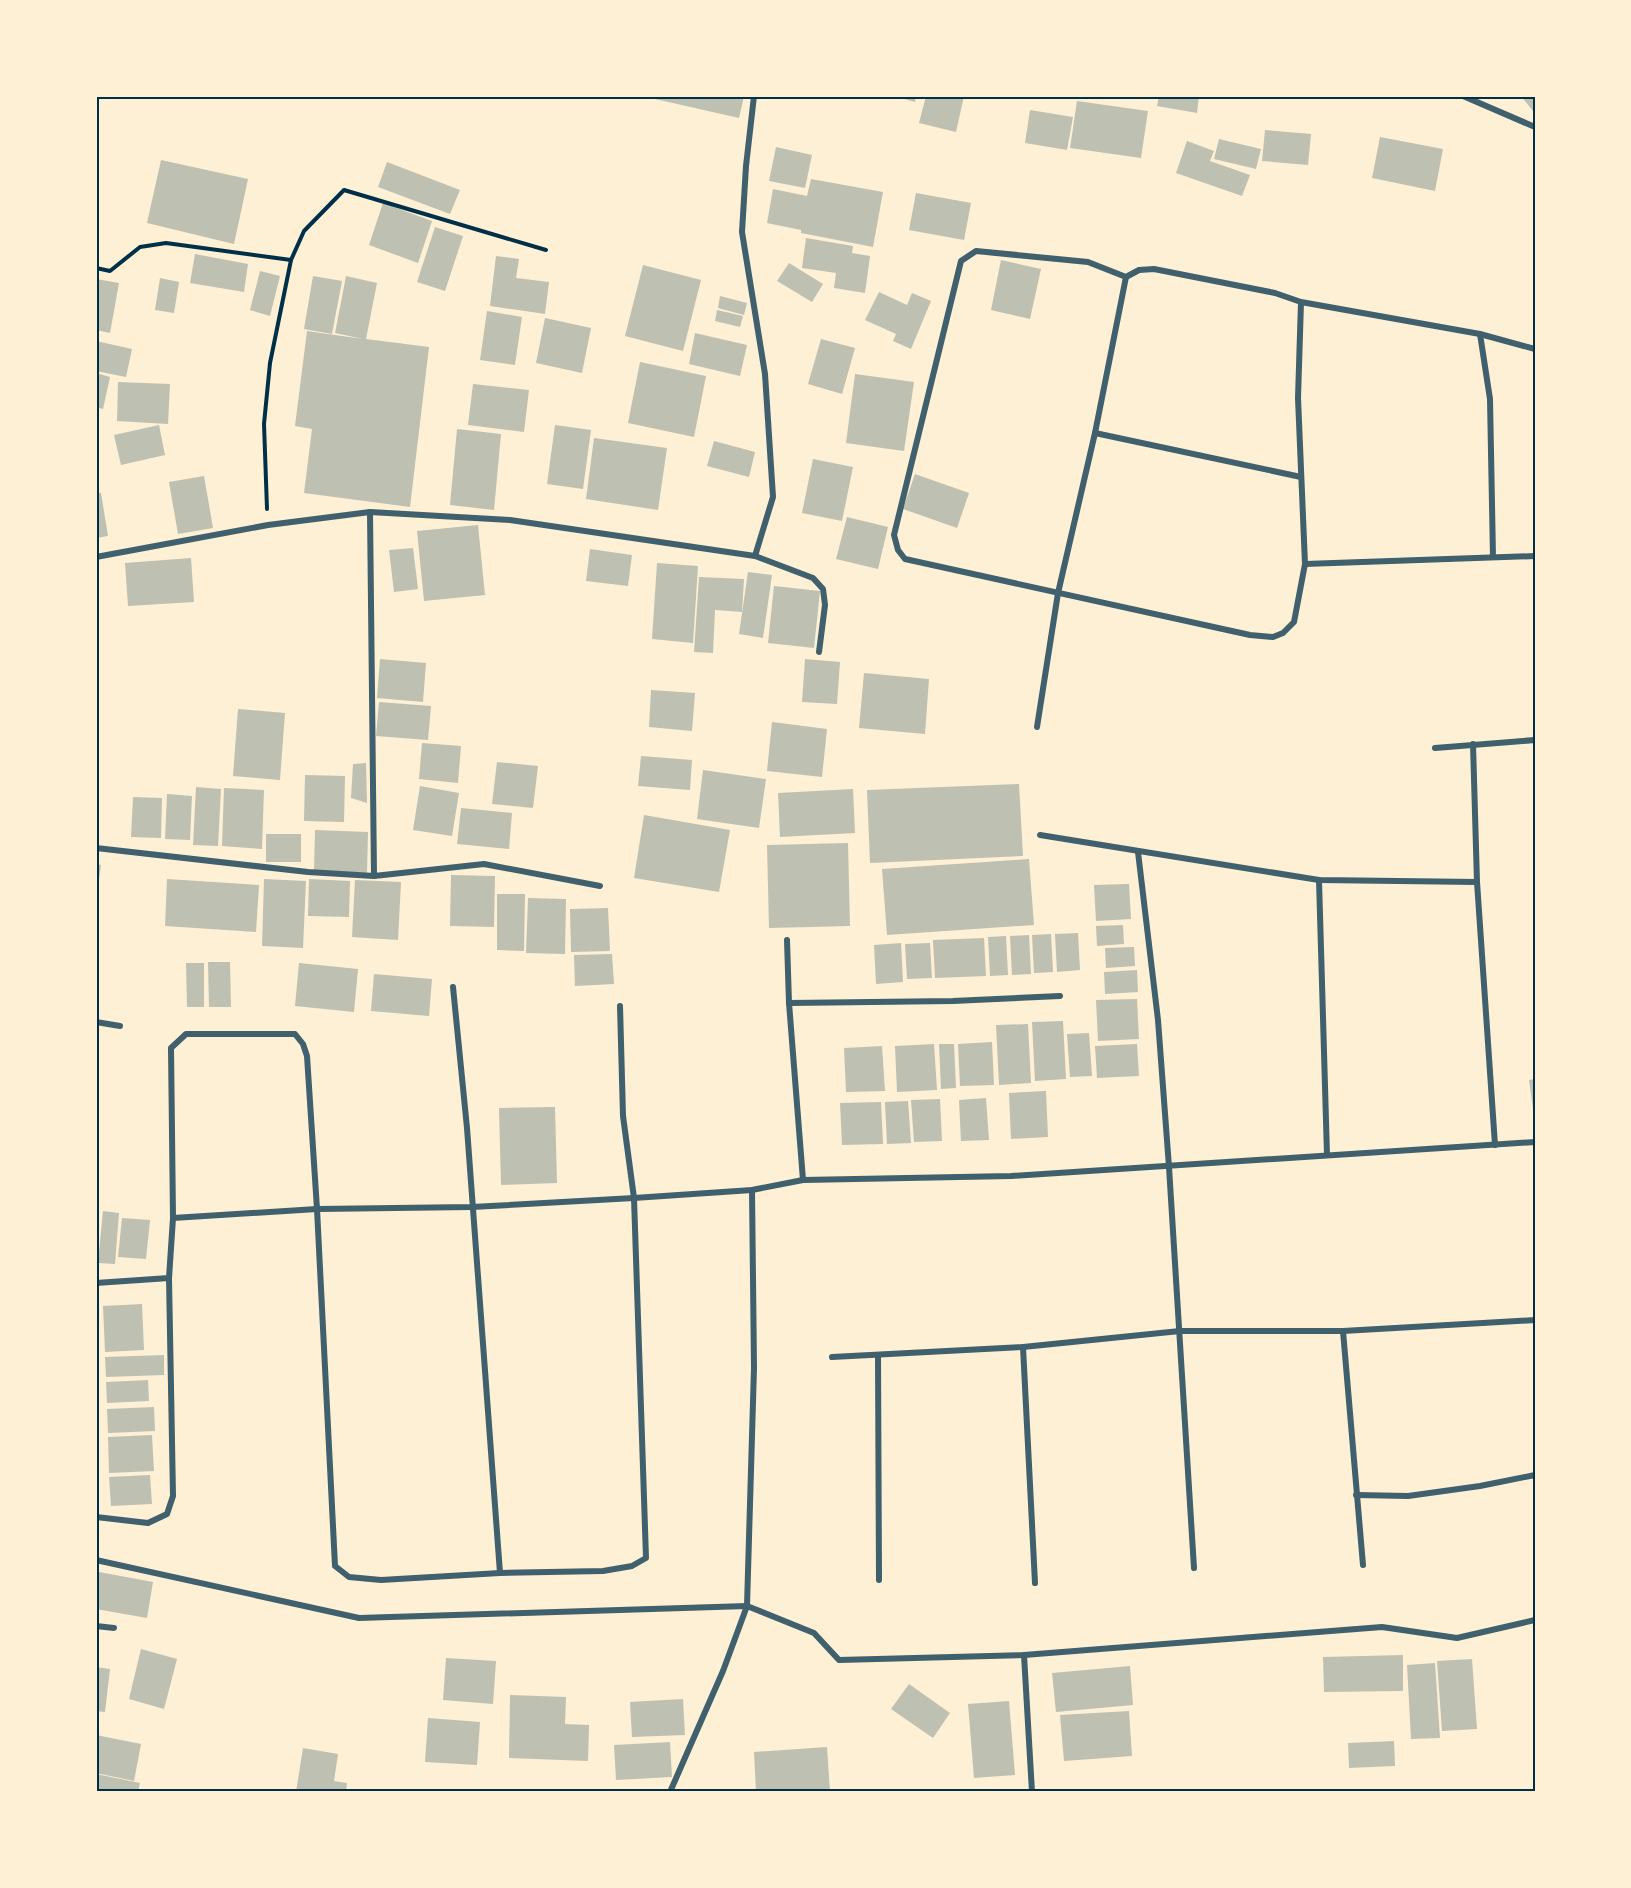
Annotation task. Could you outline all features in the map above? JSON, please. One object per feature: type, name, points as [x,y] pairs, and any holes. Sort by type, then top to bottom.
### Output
[{"type":"street","points":[[754,96],[746,166],[742,232],[765,374],[772,497],[755,556]]},
{"type":"street","points":[[1463,96],[1535,127]]},
{"type":"street","points":[[1302,302],[1298,398],[1305,564],[1294,622],[1283,633],[1273,637],[1250,635],[905,559],[898,550],[894,535],[961,261],[976,251],[1088,262],[1125,277],[1139,270],[1154,269],[1275,293],[1302,302],[1480,334],[1535,348]]},
{"type":"street","points":[[1037,727],[1058,593],[1095,433],[1125,277]]},
{"type":"street","points":[[1480,334],[1490,399],[1493,557]]},
{"type":"street","points":[[1095,433],[1301,477]]},
{"type":"street","points":[[370,512],[374,876]]},
{"type":"street","points":[[96,557],[268,525],[370,512],[510,520],[755,556],[813,578],[823,589],[825,605],[819,652]]},
{"type":"street","points":[[1305,564],[1535,556]]},
{"type":"street","points":[[1435,748],[1535,740]]},
{"type":"street","points":[[1473,744],[1477,882],[1495,1145]]},
{"type":"street","points":[[1040,835],[1319,880],[1477,882]]},
{"type":"street","points":[[96,848],[308,872],[374,876],[484,864],[600,886]]},
{"type":"street","points":[[1137,852],[1158,1020],[1194,1568]]},
{"type":"street","points":[[1319,880],[1327,1155]]},
{"type":"street","points":[[788,940],[789,1003],[802,1180]]},
{"type":"street","points":[[453,987],[467,1128],[500,1573]]},
{"type":"street","points":[[789,1003],[953,1001],[1060,996]]},
{"type":"street","points":[[96,1517],[148,1523],[167,1514],[173,1496],[169,1278],[173,1218],[171,1048],[174,1042],[186,1034],[295,1034],[303,1044],[307,1056],[335,1566],[342,1574],[349,1577],[381,1580],[500,1573],[603,1571],[632,1566],[646,1558],[634,1198],[623,1116],[620,1006]]},
{"type":"street","points":[[96,1022],[120,1026]]},
{"type":"street","points":[[173,1218],[317,1209],[472,1207],[634,1198],[752,1190],[802,1180],[1011,1176],[1535,1142]]},
{"type":"street","points":[[670,1792],[723,1671],[747,1606],[754,1368],[752,1190]]},
{"type":"street","points":[[96,1283],[169,1278]]},
{"type":"street","points":[[832,1357],[1023,1347],[1180,1332],[1343,1331],[1535,1320]]},
{"type":"street","points":[[1343,1331],[1363,1565]]},
{"type":"street","points":[[1023,1347],[1035,1582]]},
{"type":"street","points":[[878,1355],[879,1580]]},
{"type":"street","points":[[1356,1496],[1408,1496],[1535,1476]]},
{"type":"street","points":[[96,1560],[359,1618],[747,1606],[814,1633],[838,1660],[1024,1655],[1382,1627],[1457,1638],[1535,1620]]},
{"type":"street","points":[[96,1626],[114,1628]]},
{"type":"street","points":[[1024,1655],[1032,1792]]},
{"type":"path","points":[[268,525],[265,413],[270,363],[291,260],[304,231],[344,190],[546,250]]},
{"type":"path","points":[[96,268],[110,271],[140,247],[166,243],[291,260]]},
{"type":"building","points":[[656,96],[744,96],[739,118],[655,99]]},
{"type":"building","points":[[894,96],[916,96],[915,102]]},
{"type":"building","points":[[926,96],[964,96],[956,132],[919,123]]},
{"type":"building","points":[[1159,96],[1199,96],[1197,113],[1157,106]]},
{"type":"building","points":[[1521,96],[1535,96],[1535,110],[1533,111]]},
{"type":"building","points":[[1077,101],[1148,111],[1141,158],[1070,148]]},
{"type":"building","points":[[1030,110],[1073,117],[1067,150],[1025,143]]},
{"type":"building","points":[[1265,130],[1311,134],[1308,165],[1262,161]]},
{"type":"building","points":[[1380,137],[1443,149],[1435,191],[1372,178]]},
{"type":"building","points":[[1219,139],[1261,149],[1256,169],[1214,159]]},
{"type":"building","points":[[1187,141],[1214,151],[1210,161],[1250,175],[1242,196],[1176,173]]},
{"type":"building","points":[[776,147],[812,155],[805,188],[769,181]]},
{"type":"building","points":[[161,160],[248,179],[234,244],[147,223]]},
{"type":"building","points":[[387,162],[460,190],[450,214],[378,187]]},
{"type":"building","points":[[811,179],[883,192],[873,247],[801,233],[801,230],[767,223],[773,189],[807,196]]},
{"type":"building","points":[[916,193],[971,203],[964,240],[909,230]]},
{"type":"building","points":[[383,203],[432,221],[418,263],[369,245]]},
{"type":"building","points":[[435,227],[463,236],[445,291],[417,282]]},
{"type":"building","points":[[806,238],[853,246],[852,253],[870,256],[865,293],[834,288],[836,273],[802,268]]},
{"type":"building","points":[[195,254],[248,264],[244,292],[190,283]]},
{"type":"building","points":[[496,256],[519,259],[516,278],[549,282],[545,314],[490,306]]},
{"type":"building","points":[[1001,260],[1041,269],[1030,319],[991,310]]},
{"type":"building","points":[[789,263],[823,284],[812,302],[777,281]]},
{"type":"building","points":[[643,265],[701,280],[683,351],[625,336]]},
{"type":"building","points":[[260,271],[280,276],[270,316],[250,310]]},
{"type":"building","points":[[313,276],[342,281],[332,334],[304,329]]},
{"type":"building","points":[[346,276],[377,283],[366,339],[429,347],[410,507],[304,493],[312,429],[295,426],[307,331],[363,339],[335,333]]},
{"type":"building","points":[[160,278],[179,282],[174,313],[155,310]]},
{"type":"building","points":[[96,279],[119,283],[110,333],[96,330]]},
{"type":"building","points":[[879,292],[907,305],[912,293],[931,301],[911,349],[893,341],[896,334],[865,320]]},
{"type":"building","points":[[720,296],[747,303],[744,315],[718,308]]},
{"type":"building","points":[[717,310],[743,316],[740,327],[715,321]]},
{"type":"building","points":[[487,311],[522,317],[515,365],[480,360]]},
{"type":"building","points":[[545,318],[591,328],[582,373],[536,363]]},
{"type":"building","points":[[695,333],[747,345],[740,376],[689,364]]},
{"type":"building","points":[[821,339],[855,348],[842,394],[808,384]]},
{"type":"building","points":[[96,341],[132,349],[126,377],[96,371]]},
{"type":"building","points":[[640,362],[706,376],[694,437],[628,423]]},
{"type":"building","points":[[96,373],[110,377],[103,409],[96,407]]},
{"type":"building","points":[[855,374],[914,382],[904,451],[846,443]]},
{"type":"building","points":[[118,382],[170,384],[168,424],[117,421]]},
{"type":"building","points":[[473,384],[529,390],[524,432],[468,425]]},
{"type":"building","points":[[159,425],[165,455],[121,465],[114,435]]},
{"type":"building","points":[[555,425],[591,430],[583,489],[547,484]]},
{"type":"building","points":[[457,429],[501,434],[494,510],[450,505]]},
{"type":"building","points":[[594,438],[667,448],[658,510],[586,499]]},
{"type":"building","points":[[714,441],[755,452],[749,477],[707,466]]},
{"type":"building","points":[[813,459],[853,467],[842,521],[802,513]]},
{"type":"building","points":[[915,474],[969,493],[957,528],[903,509]]},
{"type":"building","points":[[204,476],[213,528],[178,534],[169,482]]},
{"type":"building","points":[[96,493],[101,493],[108,536],[96,538]]},
{"type":"building","points":[[847,517],[888,527],[878,569],[836,559]]},
{"type":"building","points":[[478,525],[485,595],[424,601],[417,531]]},
{"type":"building","points":[[413,548],[418,589],[394,592],[389,550]]},
{"type":"building","points":[[590,549],[632,555],[628,586],[586,581]]},
{"type":"building","points":[[191,558],[194,602],[128,606],[125,563]]},
{"type":"building","points":[[657,563],[698,566],[693,643],[652,639]]},
{"type":"building","points":[[748,572],[772,575],[763,638],[739,634]]},
{"type":"building","points":[[699,577],[744,579],[742,612],[715,610],[713,653],[694,652]]},
{"type":"building","points":[[774,586],[820,591],[814,648],[768,643]]},
{"type":"building","points":[[380,659],[426,663],[423,702],[377,698]]},
{"type":"building","points":[[805,659],[840,662],[837,704],[802,702]]},
{"type":"building","points":[[864,673],[929,679],[925,734],[859,728]]},
{"type":"building","points":[[651,690],[695,693],[692,731],[649,727]]},
{"type":"building","points":[[379,702],[431,706],[428,740],[376,736]]},
{"type":"building","points":[[238,709],[285,713],[280,780],[233,776]]},
{"type":"building","points":[[772,722],[827,729],[822,777],[767,771]]},
{"type":"building","points":[[422,743],[461,746],[458,783],[419,779]]},
{"type":"building","points":[[641,756],[692,760],[690,790],[638,786]]},
{"type":"building","points":[[497,762],[538,766],[533,808],[492,804]]},
{"type":"building","points":[[366,763],[367,803],[351,798],[353,764]]},
{"type":"building","points":[[703,770],[766,779],[759,828],[697,819]]},
{"type":"building","points":[[305,775],[345,776],[344,822],[304,821]]},
{"type":"building","points":[[1019,784],[1023,856],[870,863],[867,790]]},
{"type":"building","points":[[420,786],[459,793],[452,836],[413,830]]},
{"type":"building","points":[[196,787],[221,789],[218,846],[193,845]]},
{"type":"building","points":[[224,788],[264,790],[262,849],[222,846]]},
{"type":"building","points":[[853,789],[855,833],[780,837],[778,793]]},
{"type":"building","points":[[167,794],[192,796],[190,840],[165,839]]},
{"type":"building","points":[[133,797],[162,798],[161,838],[131,837]]},
{"type":"building","points":[[461,808],[512,813],[509,849],[457,844]]},
{"type":"building","points":[[644,815],[730,830],[719,892],[634,878]]},
{"type":"building","points":[[315,830],[368,832],[367,873],[314,871]]},
{"type":"building","points":[[266,834],[301,834],[301,862],[266,862]]},
{"type":"building","points":[[848,843],[850,926],[769,928],[767,845]]},
{"type":"building","points":[[1029,859],[1034,925],[887,935],[882,869]]},
{"type":"building","points":[[96,864],[101,865],[97,893],[96,893]]},
{"type":"building","points":[[451,875],[495,876],[494,927],[450,926]]},
{"type":"building","points":[[167,879],[259,885],[256,932],[165,926]]},
{"type":"building","points":[[264,879],[306,881],[303,948],[262,946]]},
{"type":"building","points":[[309,879],[350,881],[349,917],[308,916]]},
{"type":"building","points":[[355,880],[401,882],[398,940],[352,937]]},
{"type":"building","points":[[1129,884],[1131,919],[1096,921],[1094,885]]},
{"type":"building","points":[[497,894],[525,894],[524,951],[497,950]]},
{"type":"building","points":[[528,898],[566,899],[565,954],[526,953]]},
{"type":"building","points":[[608,908],[610,951],[571,952],[570,909]]},
{"type":"building","points":[[1123,925],[1124,944],[1097,946],[1096,926]]},
{"type":"building","points":[[1078,933],[1080,970],[1057,972],[1055,934]]},
{"type":"building","points":[[1051,934],[1053,972],[1034,973],[1032,935]]},
{"type":"building","points":[[1029,935],[1031,974],[1012,975],[1010,936]]},
{"type":"building","points":[[1006,936],[1008,975],[990,976],[988,937]]},
{"type":"building","points":[[984,938],[986,976],[935,978],[933,940]]},
{"type":"building","points":[[901,943],[903,982],[876,984],[874,945]]},
{"type":"building","points":[[930,943],[932,978],[907,979],[905,944]]},
{"type":"building","points":[[1134,947],[1135,966],[1106,968],[1105,948]]},
{"type":"building","points":[[612,954],[614,984],[575,986],[574,955]]},
{"type":"building","points":[[208,962],[230,962],[231,1007],[209,1007]]},
{"type":"building","points":[[186,963],[204,963],[204,1007],[187,1007]]},
{"type":"building","points":[[299,963],[358,969],[354,1012],[295,1006]]},
{"type":"building","points":[[1137,970],[1138,992],[1105,994],[1104,972]]},
{"type":"building","points":[[374,974],[432,979],[429,1016],[371,1011]]},
{"type":"building","points":[[1137,999],[1139,1039],[1098,1041],[1096,1000]]},
{"type":"building","points":[[1063,1021],[1066,1079],[1035,1081],[1032,1022]]},
{"type":"building","points":[[1028,1024],[1031,1083],[999,1085],[996,1025]]},
{"type":"building","points":[[1089,1033],[1092,1076],[1070,1077],[1067,1034]]},
{"type":"building","points":[[992,1042],[994,1085],[960,1086],[958,1044]]},
{"type":"building","points":[[934,1044],[937,1090],[897,1092],[895,1046]]},
{"type":"building","points":[[939,1044],[954,1044],[956,1088],[941,1089]]},
{"type":"building","points":[[1137,1044],[1139,1076],[1097,1078],[1095,1046]]},
{"type":"building","points":[[882,1046],[885,1091],[846,1092],[844,1048]]},
{"type":"building","points":[[1535,1079],[1535,1116],[1534,1116],[1529,1080]]},
{"type":"building","points":[[1046,1091],[1048,1137],[1011,1139],[1009,1093]]},
{"type":"building","points":[[986,1098],[989,1140],[961,1141],[959,1100]]},
{"type":"building","points":[[940,1099],[942,1141],[914,1142],[911,1100]]},
{"type":"building","points":[[908,1101],[911,1143],[887,1144],[885,1102]]},
{"type":"building","points":[[881,1102],[883,1144],[842,1145],[840,1103]]},
{"type":"building","points":[[555,1107],[557,1183],[501,1185],[499,1108]]},
{"type":"building","points":[[96,1210],[99,1210],[98,1229],[96,1229]]},
{"type":"building","points":[[103,1211],[119,1213],[115,1264],[98,1263]]},
{"type":"building","points":[[122,1218],[150,1220],[146,1259],[118,1257]]},
{"type":"building","points":[[142,1304],[144,1350],[105,1352],[103,1306]]},
{"type":"building","points":[[164,1355],[164,1375],[106,1377],[105,1357]]},
{"type":"building","points":[[148,1380],[149,1401],[107,1403],[106,1382]]},
{"type":"building","points":[[154,1407],[155,1431],[108,1433],[107,1409]]},
{"type":"building","points":[[152,1435],[154,1471],[109,1473],[108,1437]]},
{"type":"building","points":[[150,1475],[152,1504],[111,1506],[109,1477]]},
{"type":"building","points":[[99,1572],[153,1582],[147,1618],[96,1609]]},
{"type":"building","points":[[141,1649],[177,1659],[164,1709],[129,1699]]},
{"type":"building","points":[[1403,1655],[1403,1691],[1324,1692],[1323,1657]]},
{"type":"building","points":[[446,1658],[496,1661],[493,1704],[443,1700]]},
{"type":"building","points":[[1472,1659],[1477,1729],[1442,1731],[1437,1661]]},
{"type":"building","points":[[1435,1663],[1440,1738],[1411,1739],[1407,1665]]},
{"type":"building","points":[[1130,1666],[1133,1705],[1056,1712],[1052,1673]]},
{"type":"building","points":[[96,1667],[110,1669],[105,1712],[96,1711]]},
{"type":"building","points":[[909,1684],[950,1713],[933,1738],[891,1709]]},
{"type":"building","points":[[510,1695],[566,1697],[565,1724],[589,1725],[588,1761],[509,1758]]},
{"type":"building","points":[[683,1699],[685,1735],[632,1737],[630,1702]]},
{"type":"building","points":[[1009,1701],[1015,1775],[974,1778],[968,1704]]},
{"type":"building","points":[[1129,1711],[1132,1756],[1064,1761],[1060,1715]]},
{"type":"building","points":[[428,1718],[480,1722],[477,1765],[425,1762]]},
{"type":"building","points":[[96,1735],[141,1744],[134,1781],[96,1773]]},
{"type":"building","points":[[1394,1741],[1395,1766],[1349,1768],[1348,1743]]},
{"type":"building","points":[[670,1742],[672,1777],[616,1780],[614,1745]]},
{"type":"building","points":[[827,1747],[830,1792],[756,1792],[754,1752]]},
{"type":"building","points":[[303,1748],[338,1754],[334,1781],[347,1783],[346,1792],[296,1792]]},
{"type":"building","points":[[96,1774],[140,1783],[138,1792],[96,1792]]}]
